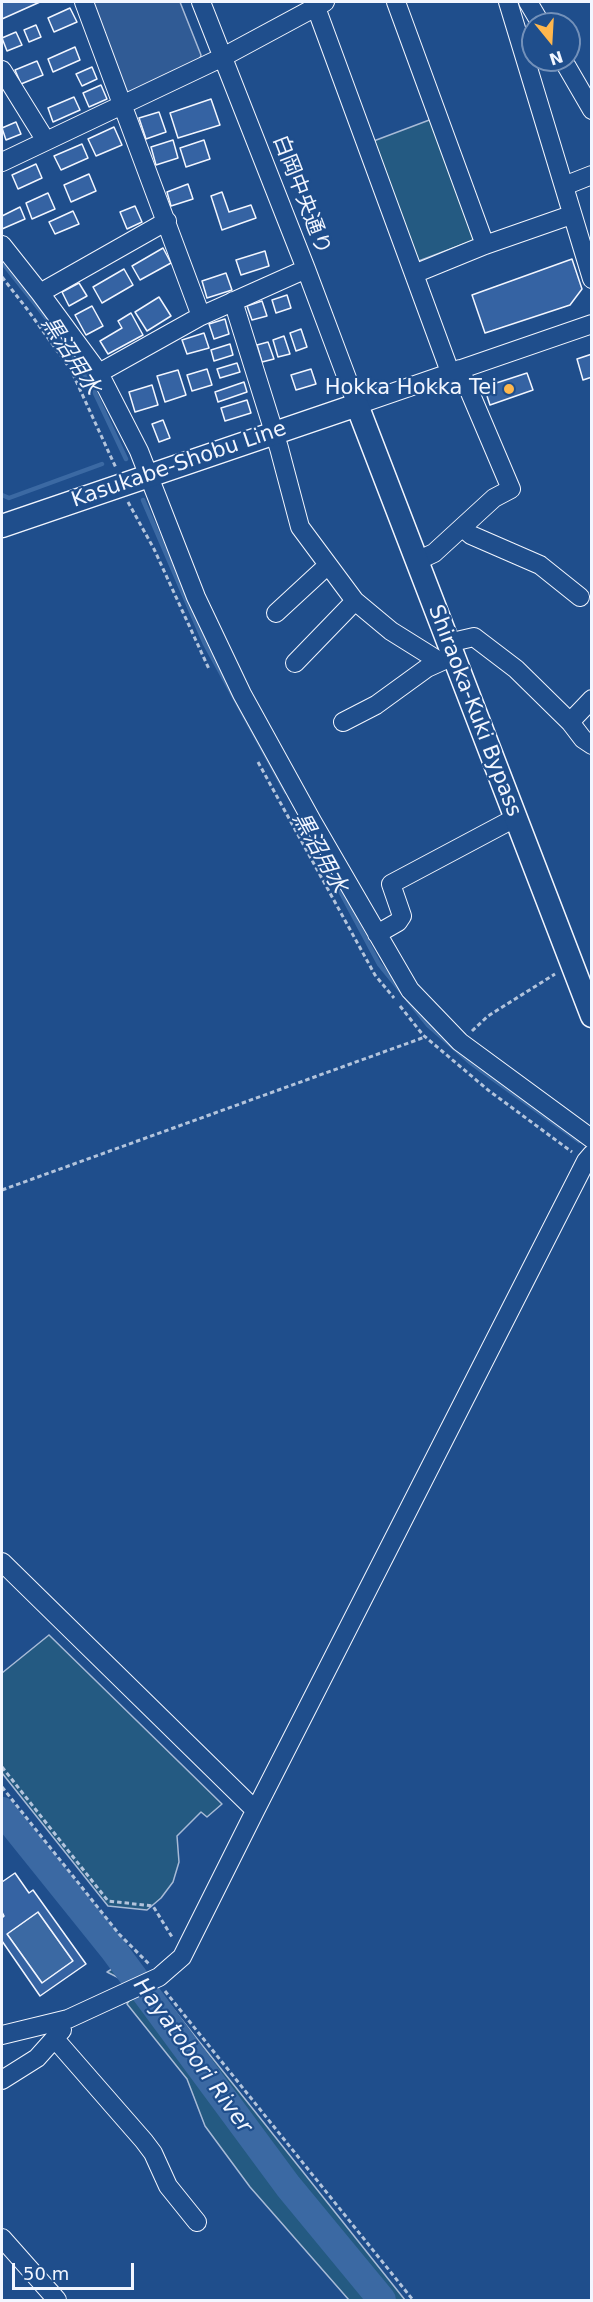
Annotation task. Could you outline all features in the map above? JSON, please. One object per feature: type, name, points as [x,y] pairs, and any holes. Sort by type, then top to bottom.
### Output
[{"type":"main road","name":"Kasukabe-Shobu Line","points":[[2,526],[357,405]]},
{"type":"main road","name":"Shiraoka-Kuki Bypass","points":[[357,405],[417,561],[447,653],[515,818],[591,1016]]},
{"type":"street","points":[[84,2],[124,104],[201,316]]},
{"type":"street","name":"白岡中央通り","points":[[201,2],[357,405]]},
{"type":"street","points":[[396,2],[485,245]]},
{"type":"street","points":[[508,2],[591,279]]},
{"type":"street","points":[[2,162],[223,57],[318,3],[414,274],[455,371],[511,489],[494,498],[434,553],[417,561]]},
{"type":"street","points":[[2,70],[46,141]]},
{"type":"street","points":[[572,72],[586,89],[591,110]]},
{"type":"street","points":[[564,186],[591,175]]},
{"type":"street","points":[[414,274],[571,214]]},
{"type":"street","points":[[40,293],[167,221]]},
{"type":"street","points":[[2,245],[99,373],[139,451],[196,597],[242,694],[411,990],[460,1042],[591,1140]]},
{"type":"street","points":[[99,373],[201,316],[306,269]]},
{"type":"street","points":[[233,301],[300,527],[355,601],[391,631],[447,653]]},
{"type":"street","points":[[357,405],[591,324]]},
{"type":"street","points":[[463,528],[471,535],[540,565],[580,597]]},
{"type":"street","points":[[276,613],[328,565]]},
{"type":"street","points":[[295,663],[355,601]]},
{"type":"street","points":[[343,722],[376,705],[447,653],[474,637],[516,669],[591,745]]},
{"type":"street","points":[[570,722],[591,699]]},
{"type":"street","points":[[377,934],[398,922],[402,916],[391,884],[515,818]]},
{"type":"street","points":[[2,2035],[68,2019],[156,1979],[182,1957],[591,1154]]},
{"type":"street","points":[[2,1562],[256,1809]]},
{"type":"street","points":[[2,2080],[37,2058],[63,2030],[68,2019]]},
{"type":"street","points":[[55,2039],[144,2141],[155,2157],[168,2186],[198,2222]]},
{"type":"street","points":[[2,2238],[57,2301]]},
{"type":"path","points":[[2,278],[71,370],[117,471]]},
{"type":"path","points":[[460,1042],[488,1016],[516,996],[572,966]]},
{"type":"path","points":[[2,1190],[425,1037]]},
{"type":"path","points":[[2,1767],[108,1901],[153,1906],[173,1938],[179,1942]]},
{"type":"path","points":[[2,1787],[119,1934],[146,1959],[156,1979],[414,2301]]},
{"type":"shaded area","points":[[89,2],[180,2],[201,55],[199,61],[129,93],[123,90]]},
{"type":"shaded area","points":[[432,119],[477,239],[416,262],[371,142]]},
{"type":"shaded area","points":[[49,1635],[222,1804],[207,1817],[201,1812],[177,1836],[179,1862],[173,1882],[161,1898],[147,1910],[108,1906],[2,1773],[2,1673]]},
{"type":"shaded area","points":[[38,1912],[73,1961],[42,1983],[7,1934]]},
{"type":"shaded area","points":[[130,1958],[152,1989],[159,1991],[405,2300],[349,2300],[250,2187],[205,2126],[187,2079],[127,2004],[130,1999],[121,1979],[107,1972]]},
{"type":"building","points":[[2,2],[40,2],[2,19]]},
{"type":"building","points":[[70,8],[77,22],[54,32],[48,18]]},
{"type":"building","points":[[36,25],[41,37],[29,42],[24,30]]},
{"type":"building","points":[[16,32],[22,45],[7,51],[2,38]]},
{"type":"building","points":[[75,47],[80,60],[53,72],[48,59]]},
{"type":"building","points":[[37,61],[43,75],[21,84],[15,70]]},
{"type":"building","points":[[92,67],[97,79],[82,86],[76,74]]},
{"type":"building","points":[[101,85],[107,99],[89,107],[83,93]]},
{"type":"building","points":[[74,97],[80,110],[53,122],[48,108]]},
{"type":"building","points":[[211,99],[220,125],[178,138],[170,113]]},
{"type":"building","points":[[159,112],[166,132],[146,139],[139,118]]},
{"type":"building","points":[[16,122],[21,134],[6,140],[2,128]]},
{"type":"building","points":[[114,127],[122,145],[96,156],[88,139]]},
{"type":"building","points":[[173,140],[178,158],[156,165],[151,147]]},
{"type":"building","points":[[204,140],[210,159],[186,167],[180,148]]},
{"type":"building","points":[[82,144],[88,158],[61,170],[54,156]]},
{"type":"building","points":[[36,164],[42,178],[18,189],[12,175]]},
{"type":"building","points":[[89,174],[96,191],[71,202],[64,185]]},
{"type":"building","points":[[188,184],[193,199],[171,206],[167,192]]},
{"type":"building","points":[[222,192],[229,212],[251,205],[256,218],[222,230],[211,196]]},
{"type":"building","points":[[48,193],[55,209],[32,219],[26,203]]},
{"type":"building","points":[[135,206],[142,222],[127,229],[120,212]]},
{"type":"building","points":[[20,207],[25,219],[2,229],[2,216]]},
{"type":"building","points":[[73,211],[79,224],[55,234],[49,222]]},
{"type":"building","points":[[163,248],[171,263],[140,280],[132,266]]},
{"type":"building","points":[[265,251],[269,266],[241,275],[236,260]]},
{"type":"building","points":[[572,259],[582,289],[570,305],[485,333],[472,295]]},
{"type":"building","points":[[124,269],[133,285],[102,303],[93,287]]},
{"type":"building","points":[[226,273],[232,290],[207,298],[202,281]]},
{"type":"building","points":[[79,283],[87,296],[69,306],[62,292]]},
{"type":"building","points":[[287,295],[291,308],[276,313],[272,300]]},
{"type":"building","points":[[159,297],[171,316],[147,331],[135,312]]},
{"type":"building","points":[[262,301],[267,316],[252,320],[247,306]]},
{"type":"building","points":[[92,306],[103,326],[86,335],[75,315]]},
{"type":"building","points":[[131,313],[143,335],[108,354],[100,341],[122,328],[118,321]]},
{"type":"building","points":[[225,319],[229,334],[214,339],[209,324]]},
{"type":"building","points":[[301,329],[307,347],[296,351],[290,333]]},
{"type":"building","points":[[204,333],[209,348],[187,354],[182,340]]},
{"type":"building","points":[[284,336],[290,354],[278,357],[273,340]]},
{"type":"building","points":[[268,342],[274,359],[262,362],[257,345]]},
{"type":"building","points":[[230,344],[233,355],[214,361],[211,350]]},
{"type":"building","points":[[592,354],[592,377],[583,380],[577,359]]},
{"type":"building","points":[[237,363],[240,372],[220,378],[217,369]]},
{"type":"building","points":[[207,369],[212,385],[192,391],[187,375]]},
{"type":"building","points":[[311,369],[316,384],[296,390],[291,375]]},
{"type":"building","points":[[178,370],[186,395],[165,402],[157,376]]},
{"type":"building","name":"Hokka Hokka Tei","points":[[527,373],[533,390],[490,405],[484,387]]},
{"type":"building","points":[[244,382],[247,392],[218,402],[215,392]]},
{"type":"building","points":[[152,385],[158,405],[135,412],[129,392]]},
{"type":"building","points":[[247,400],[251,413],[225,421],[221,408]]},
{"type":"building","points":[[163,420],[170,438],[159,442],[152,424]]},
{"type":"building","points":[[15,1873],[29,1893],[33,1890],[86,1964],[40,1996],[2,1941],[2,1918],[4,1916],[2,1882]],"holes":[[[38,1912],[73,1961],[42,1983],[7,1934]]]},
{"type":"waterway","name":"黒沼用水","points":[[2,262],[64,340],[93,389],[126,459]]},
{"type":"waterway","points":[[2,495],[9,498],[102,464]]},
{"type":"waterway","name":"黒沼用水","points":[[143,500],[205,644],[286,792]]},
{"type":"waterway","name":"黒沼用水","points":[[309,833],[379,964],[401,991]]},
{"type":"waterway","name":"黒沼用水","points":[[408,1000],[428,1025],[471,1063],[579,1141]]},
{"type":"waterway","name":"Hayatobori River","points":[[2,1811],[113,1949],[288,2186],[382,2300]]},
{"type":"place","name":"Hokka Hokka Tei","points":[[509,389]]}]
